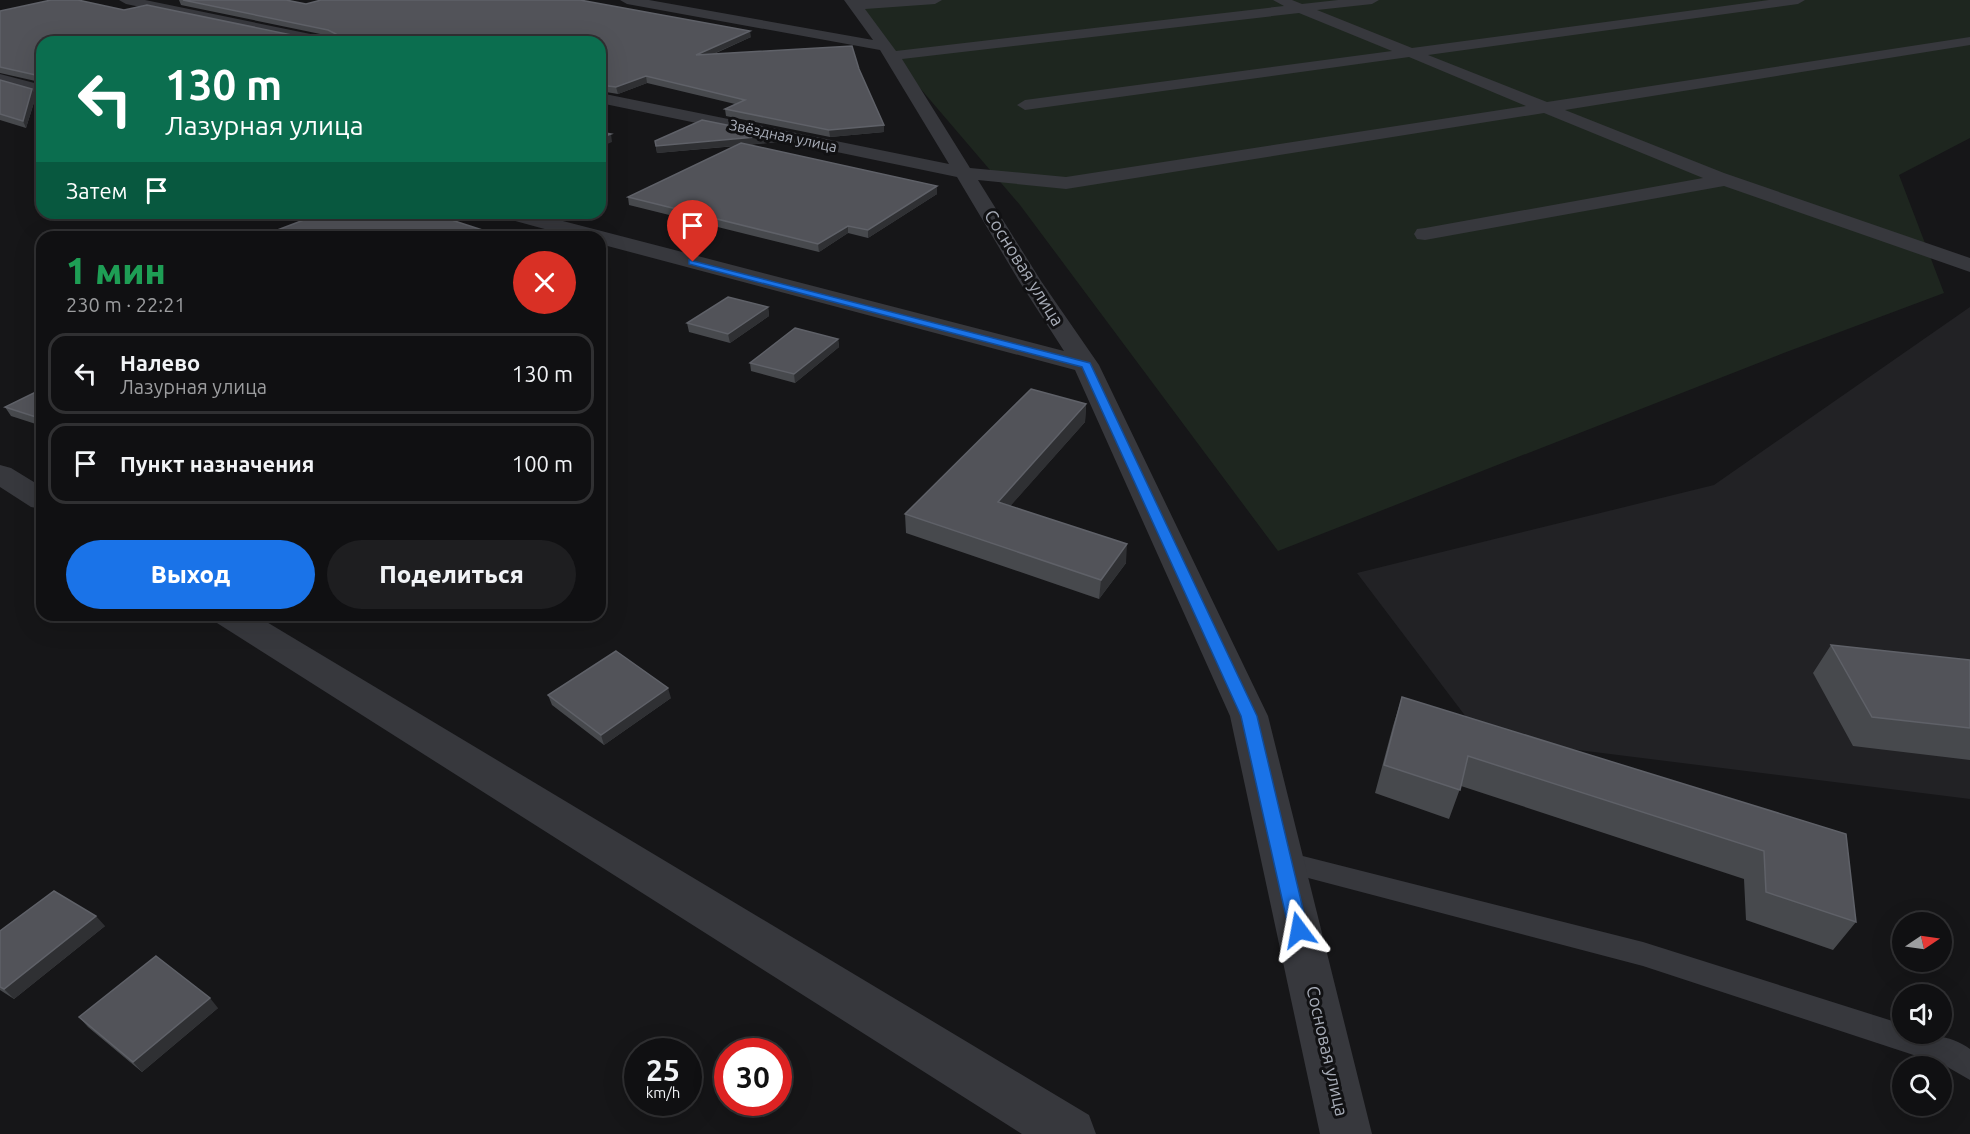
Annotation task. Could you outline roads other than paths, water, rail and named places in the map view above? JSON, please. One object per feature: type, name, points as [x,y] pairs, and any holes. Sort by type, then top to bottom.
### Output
[{"type":"street","points":[[126,0],[301,36]]},
{"type":"street","points":[[627,0],[888,51],[1372,0]]},
{"type":"street","points":[[853,3],[935,0]]},
{"type":"street","points":[[1280,0],[1725,180],[1970,265]]},
{"type":"street","points":[[1025,105],[1798,0]]},
{"type":"street","name":"Сосновая улица","points":[[853,3],[888,51],[1030,281],[1086,365],[1249,716],[1346,1134]]},
{"type":"street","name":"Звёздная улица","points":[[606,99],[965,173],[1066,183],[1970,41]]},
{"type":"street","points":[[0,79],[36,88]]},
{"type":"street","points":[[1425,234],[1725,180]]},
{"type":"street","points":[[531,219],[577,231]]},
{"type":"street","points":[[606,239],[1086,365]]},
{"type":"street","points":[[0,474],[36,496]]},
{"type":"street","points":[[239,621],[1070,1134]]},
{"type":"lane","points":[[1283,862],[1643,954],[1953,1054],[1970,1066]]}]
